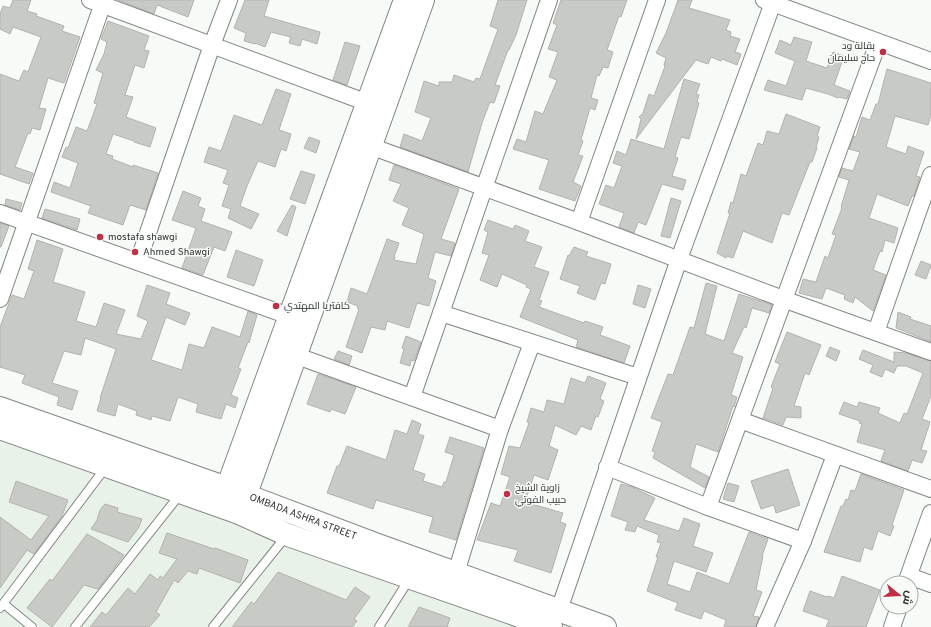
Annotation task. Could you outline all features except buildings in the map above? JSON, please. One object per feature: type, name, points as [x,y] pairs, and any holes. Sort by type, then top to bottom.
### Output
[{"type":"main road","points":[[233,501],[296,356],[370,146],[398,44],[406,0]]},
{"type":"main road","points":[[233,501],[289,316],[368,103],[398,44],[423,0]]},
{"type":"main road","name":"OMBADA ASHRA STREET","points":[[0,408],[233,501],[456,573],[555,618]]},
{"type":"main road","name":"OMBADA ASHRA STREET","points":[[0,428],[181,493],[233,501],[288,535],[410,578],[555,618],[605,627]]},
{"type":"street","points":[[138,262],[212,45],[229,0]]},
{"type":"street","points":[[412,397],[549,0]]},
{"type":"street","points":[[579,222],[657,0]]},
{"type":"street","points":[[555,618],[679,259],[771,1],[878,43],[931,61]]},
{"type":"street","points":[[0,299],[99,2],[368,103]]},
{"type":"street","points":[[708,507],[878,43]]},
{"type":"street","points":[[370,146],[679,259],[783,300],[931,352]]},
{"type":"street","points":[[876,332],[931,175]]},
{"type":"street","points":[[0,213],[289,316]]},
{"type":"street","points":[[441,313],[638,377]]},
{"type":"street","points":[[456,573],[500,428],[532,343]]},
{"type":"street","points":[[296,356],[500,428]]},
{"type":"street","points":[[740,420],[931,489]]},
{"type":"street","points":[[765,627],[803,541],[835,455]]},
{"type":"street","points":[[607,467],[708,507],[803,541]]},
{"type":"street","points":[[909,575],[931,513]]},
{"type":"street","points":[[919,581],[931,584]]},
{"type":"street","points":[[892,627],[896,615]]},
{"type":"lane","points":[[32,627],[2,606],[106,467]]},
{"type":"lane","points":[[75,627],[181,493]]},
{"type":"lane","points":[[213,627],[288,535]]},
{"type":"lane","points":[[382,626],[410,578]]},
{"type":"shaded area","points":[[0,409],[612,627],[0,627]]},
{"type":"place","name":"بقالة ود حاج سليمان","points":[[883,52]]},
{"type":"place","name":"mostafa shawgi","points":[[100,237]]},
{"type":"place","name":"Ahmed Shawgi","points":[[135,252]]},
{"type":"place","name":"كافتريا المهتدي","points":[[276,306]]},
{"type":"place","name":"زاوية الشيخ حبيب الفوتي","points":[[507,494]]}]
